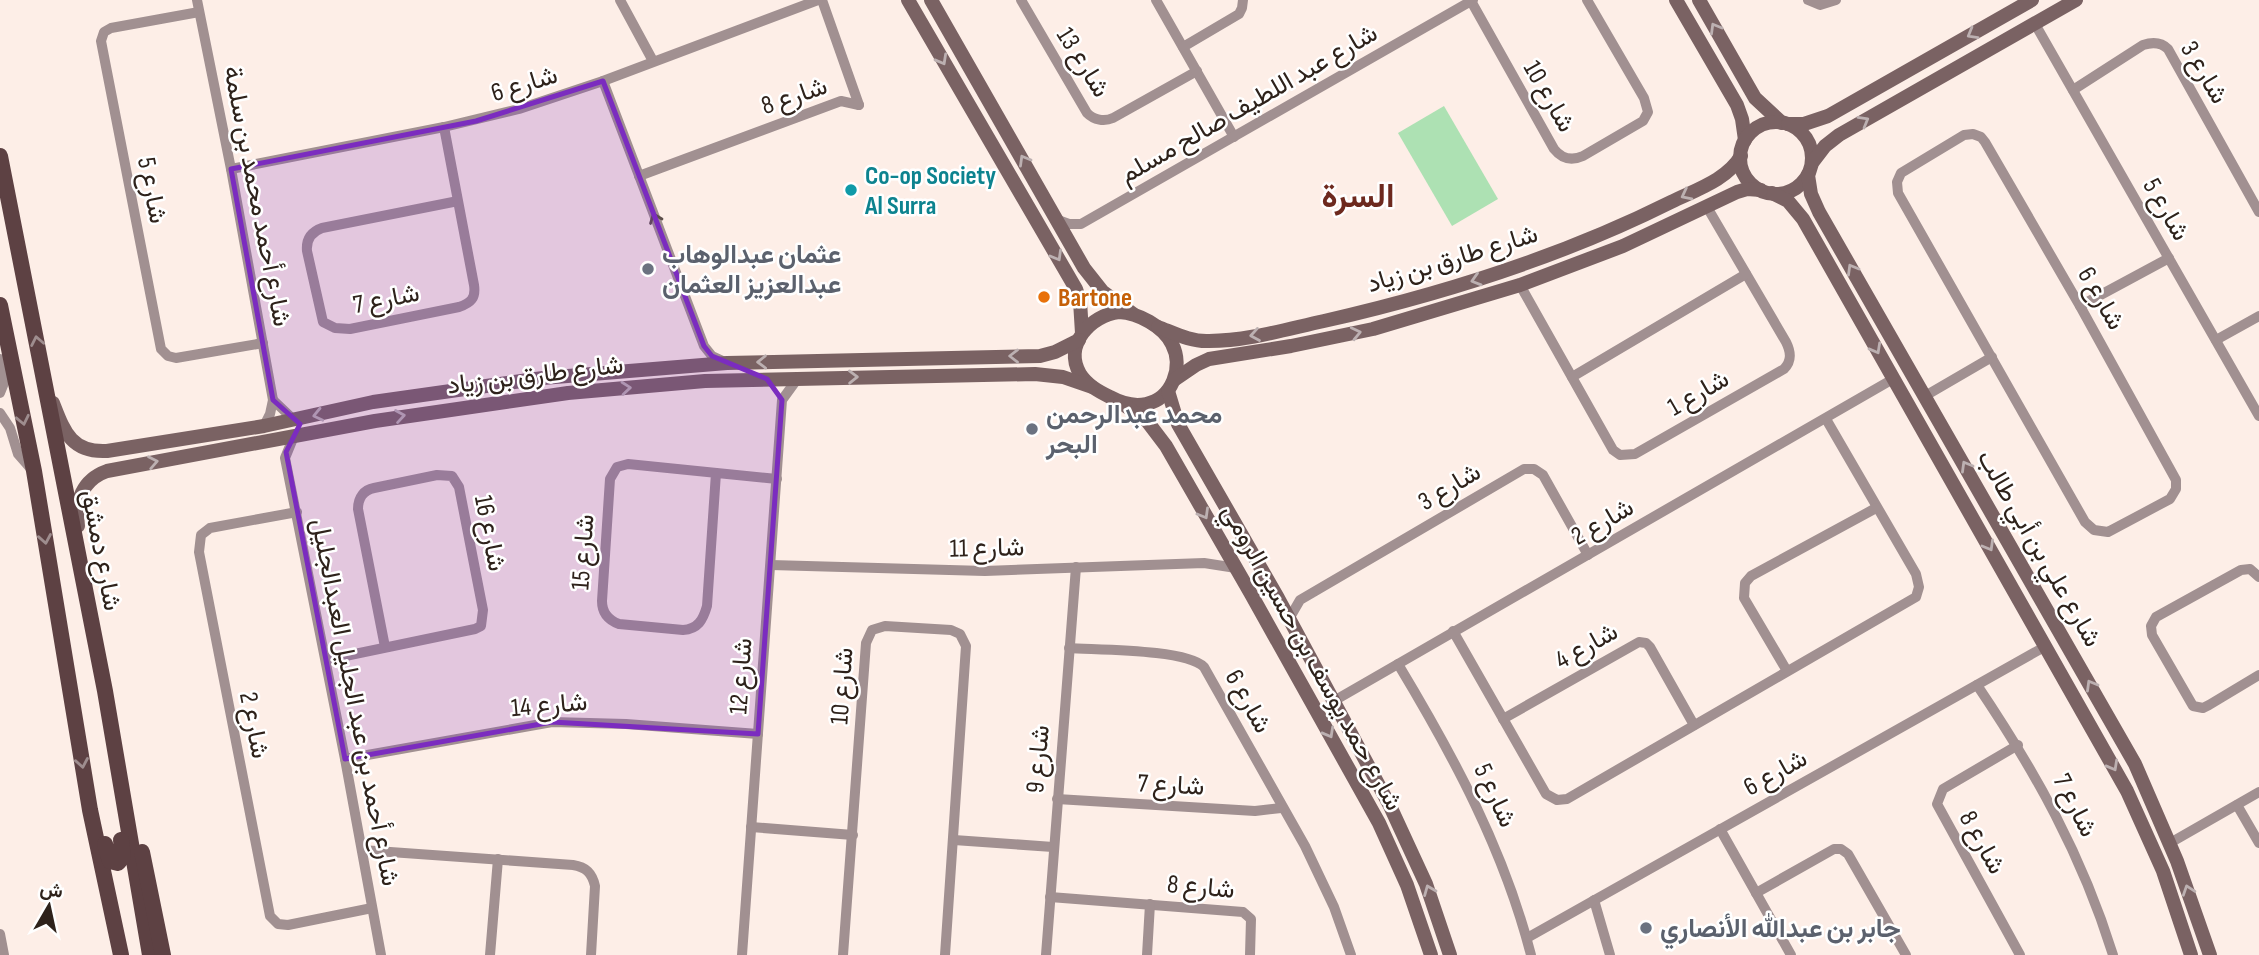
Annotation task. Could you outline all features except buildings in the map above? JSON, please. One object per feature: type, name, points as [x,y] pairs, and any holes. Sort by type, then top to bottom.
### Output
[{"type":"main road","points":[[908,0],[1076,289],[1080,301],[1080,337]]},
{"type":"main road","points":[[931,0],[1097,285],[1117,304],[1158,327],[1173,346],[1176,359],[1171,386],[1158,400],[1144,405],[1120,402],[1092,387],[1079,373],[1077,365],[1076,348],[1080,337],[1092,322],[1105,314],[1133,314]]},
{"type":"main road","points":[[1676,0],[1740,111],[1745,140],[1741,156],[1744,173],[1751,183],[1766,192],[1784,193],[1795,188],[1834,138],[2076,0]]},
{"type":"main road","points":[[1699,0],[1759,103],[1785,124],[1799,130],[1807,139],[1811,151],[1810,169]]},
{"type":"main road","points":[[1745,140],[1761,126],[1771,123],[1804,124],[1826,118],[2032,0]]},
{"type":"main road","points":[[1915,66],[1919,79],[1926,85]]},
{"type":"main road","points":[[1720,77],[1732,79],[1737,75],[1738,68]]},
{"type":"main road","points":[[1900,75],[1910,84],[1910,93]]},
{"type":"main road","name":"شارع دمشق","points":[[0,156],[64,480],[150,955]]},
{"type":"main road","name":"شارع طارق بن زياد","points":[[1158,327],[1194,340],[1209,341],[1289,328],[1465,284],[1616,228],[1721,176],[1733,167],[1741,156]]},
{"type":"main road","name":"شارع علي بن أبي طالب","points":[[1810,169],[1811,194],[1819,212],[2135,764],[2170,843],[2199,953]]},
{"type":"main road","name":"شارع طارق بن زياد","points":[[1171,386],[1192,367],[1209,359],[1373,329],[1520,285],[1623,246],[1744,189],[1766,192]]},
{"type":"main road","name":"شارع علي بن أبي طالب","points":[[1766,192],[1788,201],[1803,219],[1963,500],[2139,816],[2199,953]]},
{"type":"main road","points":[[1803,219],[1808,213],[1819,212]]},
{"type":"main road","points":[[1616,228],[1611,233],[1612,241],[1623,246]]},
{"type":"main road","points":[[1588,240],[1595,240],[1600,245],[1600,251],[1595,258]]},
{"type":"main road","name":"شارع دمشق","points":[[0,305],[2,334],[34,471],[90,810],[119,951]]},
{"type":"main road","name":"شارع طارق بن زياد","points":[[44,380],[62,427],[71,439],[92,450],[122,449],[264,426],[373,402],[543,378],[727,363],[1040,356],[1055,352],[1080,337]]},
{"type":"main road","name":"شارع طارق بن زياد","points":[[82,576],[77,517],[79,497],[93,477],[123,468],[268,440],[545,396],[696,382],[1035,374],[1063,377],[1092,387]]},
{"type":"main road","points":[[543,378],[547,379],[551,386],[545,396]]},
{"type":"main road","name":"شارع حمد يوسف بن حسين الرومي","points":[[1171,386],[1178,424],[1278,598],[1400,826],[1426,884],[1448,949]]},
{"type":"main road","points":[[373,402],[368,414],[375,421]]},
{"type":"main road","name":"شارع حمد يوسف بن حسين الرومي","points":[[1120,402],[1141,416],[1166,446],[1236,568],[1379,824],[1407,885],[1429,951]]},
{"type":"main road","points":[[122,449],[118,457],[123,468]]},
{"type":"main road","points":[[1190,489],[1196,479],[1208,478]]},
{"type":"main road","points":[[64,480],[60,498],[124,854],[120,862],[115,863],[109,859],[101,827],[90,810]]},
{"type":"main road","points":[[1963,500],[1977,503],[1982,495]]},
{"type":"main road","points":[[1976,524],[1981,516],[1993,515]]},
{"type":"main road","points":[[116,760],[127,779],[163,955]]},
{"type":"main road","points":[[1421,923],[1431,926],[1439,919]]},
{"type":"main road","points":[[1429,951],[1435,942],[1448,949]]},
{"type":"street","name":"شارع أحمد محمد بن سلمة","points":[[197,0],[273,400],[264,426]]},
{"type":"street","points":[[620,0],[653,61]]},
{"type":"street","name":"شارع 6","points":[[231,169],[444,127],[519,109],[603,81],[820,0]]},
{"type":"street","name":"شارع 8","points":[[639,176],[841,101],[859,105],[820,0]]},
{"type":"street","name":"شارع 13","points":[[1021,0],[1087,113],[1095,119],[1113,118],[1197,71]]},
{"type":"street","points":[[1156,0],[1234,137]]},
{"type":"street","points":[[1183,47],[1238,14],[1242,8],[1242,0]]},
{"type":"street","name":"شارع 10","points":[[1472,1],[1554,149],[1564,158],[1575,159],[1643,121],[1648,112],[1646,102],[1587,0]]},
{"type":"street","points":[[1808,0],[1820,5],[1836,0]]},
{"type":"street","name":"شارع عبد اللطيف صالح مسلم","points":[[1081,224],[1472,1]]},
{"type":"street","name":"شارع 5","points":[[199,12],[111,28],[104,32],[101,41],[161,349],[168,356],[176,358],[263,343]]},
{"type":"street","name":"شارع 5","points":[[2035,24],[2259,416]]},
{"type":"street","name":"شارع 3","points":[[2073,90],[2143,45],[2157,43],[2167,47],[2259,212]]},
{"type":"street","points":[[603,81],[704,346],[712,356],[727,363]]},
{"type":"street","name":"شارع 7","points":[[444,127],[474,285],[471,302],[459,307],[345,329],[331,327],[323,322],[307,251],[312,233],[458,201]]},
{"type":"street","name":"شارع 6","points":[[1964,135],[1976,135],[1986,142],[2080,306],[2172,470],[2177,485],[2170,499],[2108,532],[2091,528],[2085,522],[1897,189],[1897,179],[1901,173],[1964,135]]},
{"type":"street","name":"شارع 1","points":[[1520,285],[1613,450],[1617,454],[1628,456],[1635,454],[1784,369],[1790,358],[1788,346],[1707,207]]},
{"type":"street","points":[[1058,220],[1081,224]]},
{"type":"street","points":[[1072,246],[1081,224]]},
{"type":"street","points":[[2080,306],[2169,258]]},
{"type":"street","points":[[1572,377],[1746,274]]},
{"type":"street","points":[[2216,340],[2259,316]]},
{"type":"street","points":[[1925,396],[1992,358]]},
{"type":"street","points":[[0,359],[4,383],[0,393]]},
{"type":"street","points":[[767,379],[782,400],[798,378]]},
{"type":"street","name":"شارع 2","points":[[1332,702],[1893,379]]},
{"type":"street","points":[[273,400],[294,420]]},
{"type":"street","name":"شارع 12","points":[[741,955],[782,400]]},
{"type":"street","name":"شارع دمشق","points":[[0,413],[10,428],[18,454],[34,471]]},
{"type":"street","points":[[1452,631],[1546,794],[1560,800],[1567,799],[1917,595],[1918,577],[1826,419]]},
{"type":"street","points":[[268,440],[285,458],[294,436]]},
{"type":"street","name":"شارع أحمد بن عبد الجليل العبدالجليل","points":[[285,458],[381,955]]},
{"type":"street","name":"شارع 15","points":[[716,473],[707,606],[702,621],[693,628],[683,629],[619,624],[609,620],[604,613],[602,601],[610,479],[614,470],[624,464],[777,478]]},
{"type":"street","name":"شارع 3","points":[[1300,600],[1524,469],[1534,469],[1543,475],[1588,555]]},
{"type":"street","name":"شارع 16","points":[[326,660],[475,629],[482,622],[483,610],[459,487],[452,476],[438,475],[369,489],[359,500],[358,509],[386,647]]},
{"type":"street","points":[[1787,671],[1744,598],[1745,583],[1751,576],[1876,508]]},
{"type":"street","name":"شارع 2","points":[[297,512],[206,529],[198,543],[201,565],[270,916],[278,924],[288,925],[372,908]]},
{"type":"street","points":[[1205,563],[1215,554],[1219,540]]},
{"type":"street","name":"شارع 11","points":[[771,565],[971,571],[1205,563],[1236,568]]},
{"type":"street","name":"شارع 9","points":[[1046,955],[1076,567]]},
{"type":"street","points":[[2259,577],[2250,569],[2241,570],[2156,617],[2151,629],[2193,706],[2203,708],[2259,675]]},
{"type":"street","points":[[1278,598],[1300,600],[1289,620]]},
{"type":"street","name":"شارع 10","points":[[843,955],[866,643],[872,630],[885,626],[951,630],[960,634],[964,641],[945,955]]},
{"type":"street","name":"شارع 4","points":[[1503,719],[1633,644],[1642,642],[1650,647],[1694,725]]},
{"type":"street","name":"شارع 6","points":[[1527,938],[2046,646]]},
{"type":"street","name":"شارع 6","points":[[1069,648],[1177,655],[1200,663],[1314,865],[1334,907],[1351,955]]},
{"type":"street","name":"شارع 5","points":[[1398,664],[1468,787],[1506,875],[1531,955]]},
{"type":"street","name":"شارع 7","points":[[1977,685],[2018,746],[2068,839],[2090,888],[2113,955]]},
{"type":"street","name":"شارع 14","points":[[345,759],[552,722],[626,724],[758,734]]},
{"type":"street","name":"شارع 8","points":[[2018,746],[1943,789],[1937,803],[2020,955]]},
{"type":"street","points":[[2170,843],[2259,792]]},
{"type":"street","name":"شارع 7","points":[[1057,799],[1255,811],[1281,808]]},
{"type":"street","points":[[2237,805],[2259,843]]},
{"type":"street","points":[[751,827],[853,835]]},
{"type":"street","points":[[1720,829],[1791,955]]},
{"type":"street","points":[[954,840],[1053,847]]},
{"type":"street","points":[[362,850],[573,865],[589,871],[595,886],[591,955]]},
{"type":"street","points":[[1756,893],[1831,851],[1843,850],[1848,854],[1906,955]]},
{"type":"street","points":[[490,955],[498,859]]},
{"type":"street","name":"شارع 8","points":[[1050,897],[1246,913],[1251,919],[1250,955]]},
{"type":"street","points":[[1594,900],[1609,955]]},
{"type":"street","name":"شارع 8","points":[[1147,955],[1150,904]]},
{"type":"street","points":[[0,934],[4,955]]},
{"type":"highlighted area","points":[[603,81],[704,346],[712,356],[767,379],[782,400],[758,734],[552,722],[345,759],[286,452],[300,424],[273,400],[231,169],[476,121]]},
{"type":"green space","points":[[1444,106],[1498,199],[1452,226],[1398,133]]},
{"type":"place","name":"Co-op Society Al Surra","points":[[851,190]]},
{"type":"place","name":"عثمان عبدالوهاب عبدالعزيز العثمان","points":[[648,269]]},
{"type":"place","name":"Bartone","points":[[1044,297]]},
{"type":"place","name":"محمد عبدالرحمن البحر","points":[[1032,429]]},
{"type":"place","name":"جابر بن عبدالله الأنصاري","points":[[1646,928]]},
{"type":"district","name":"السرة","points":[[1358,195]]}]
